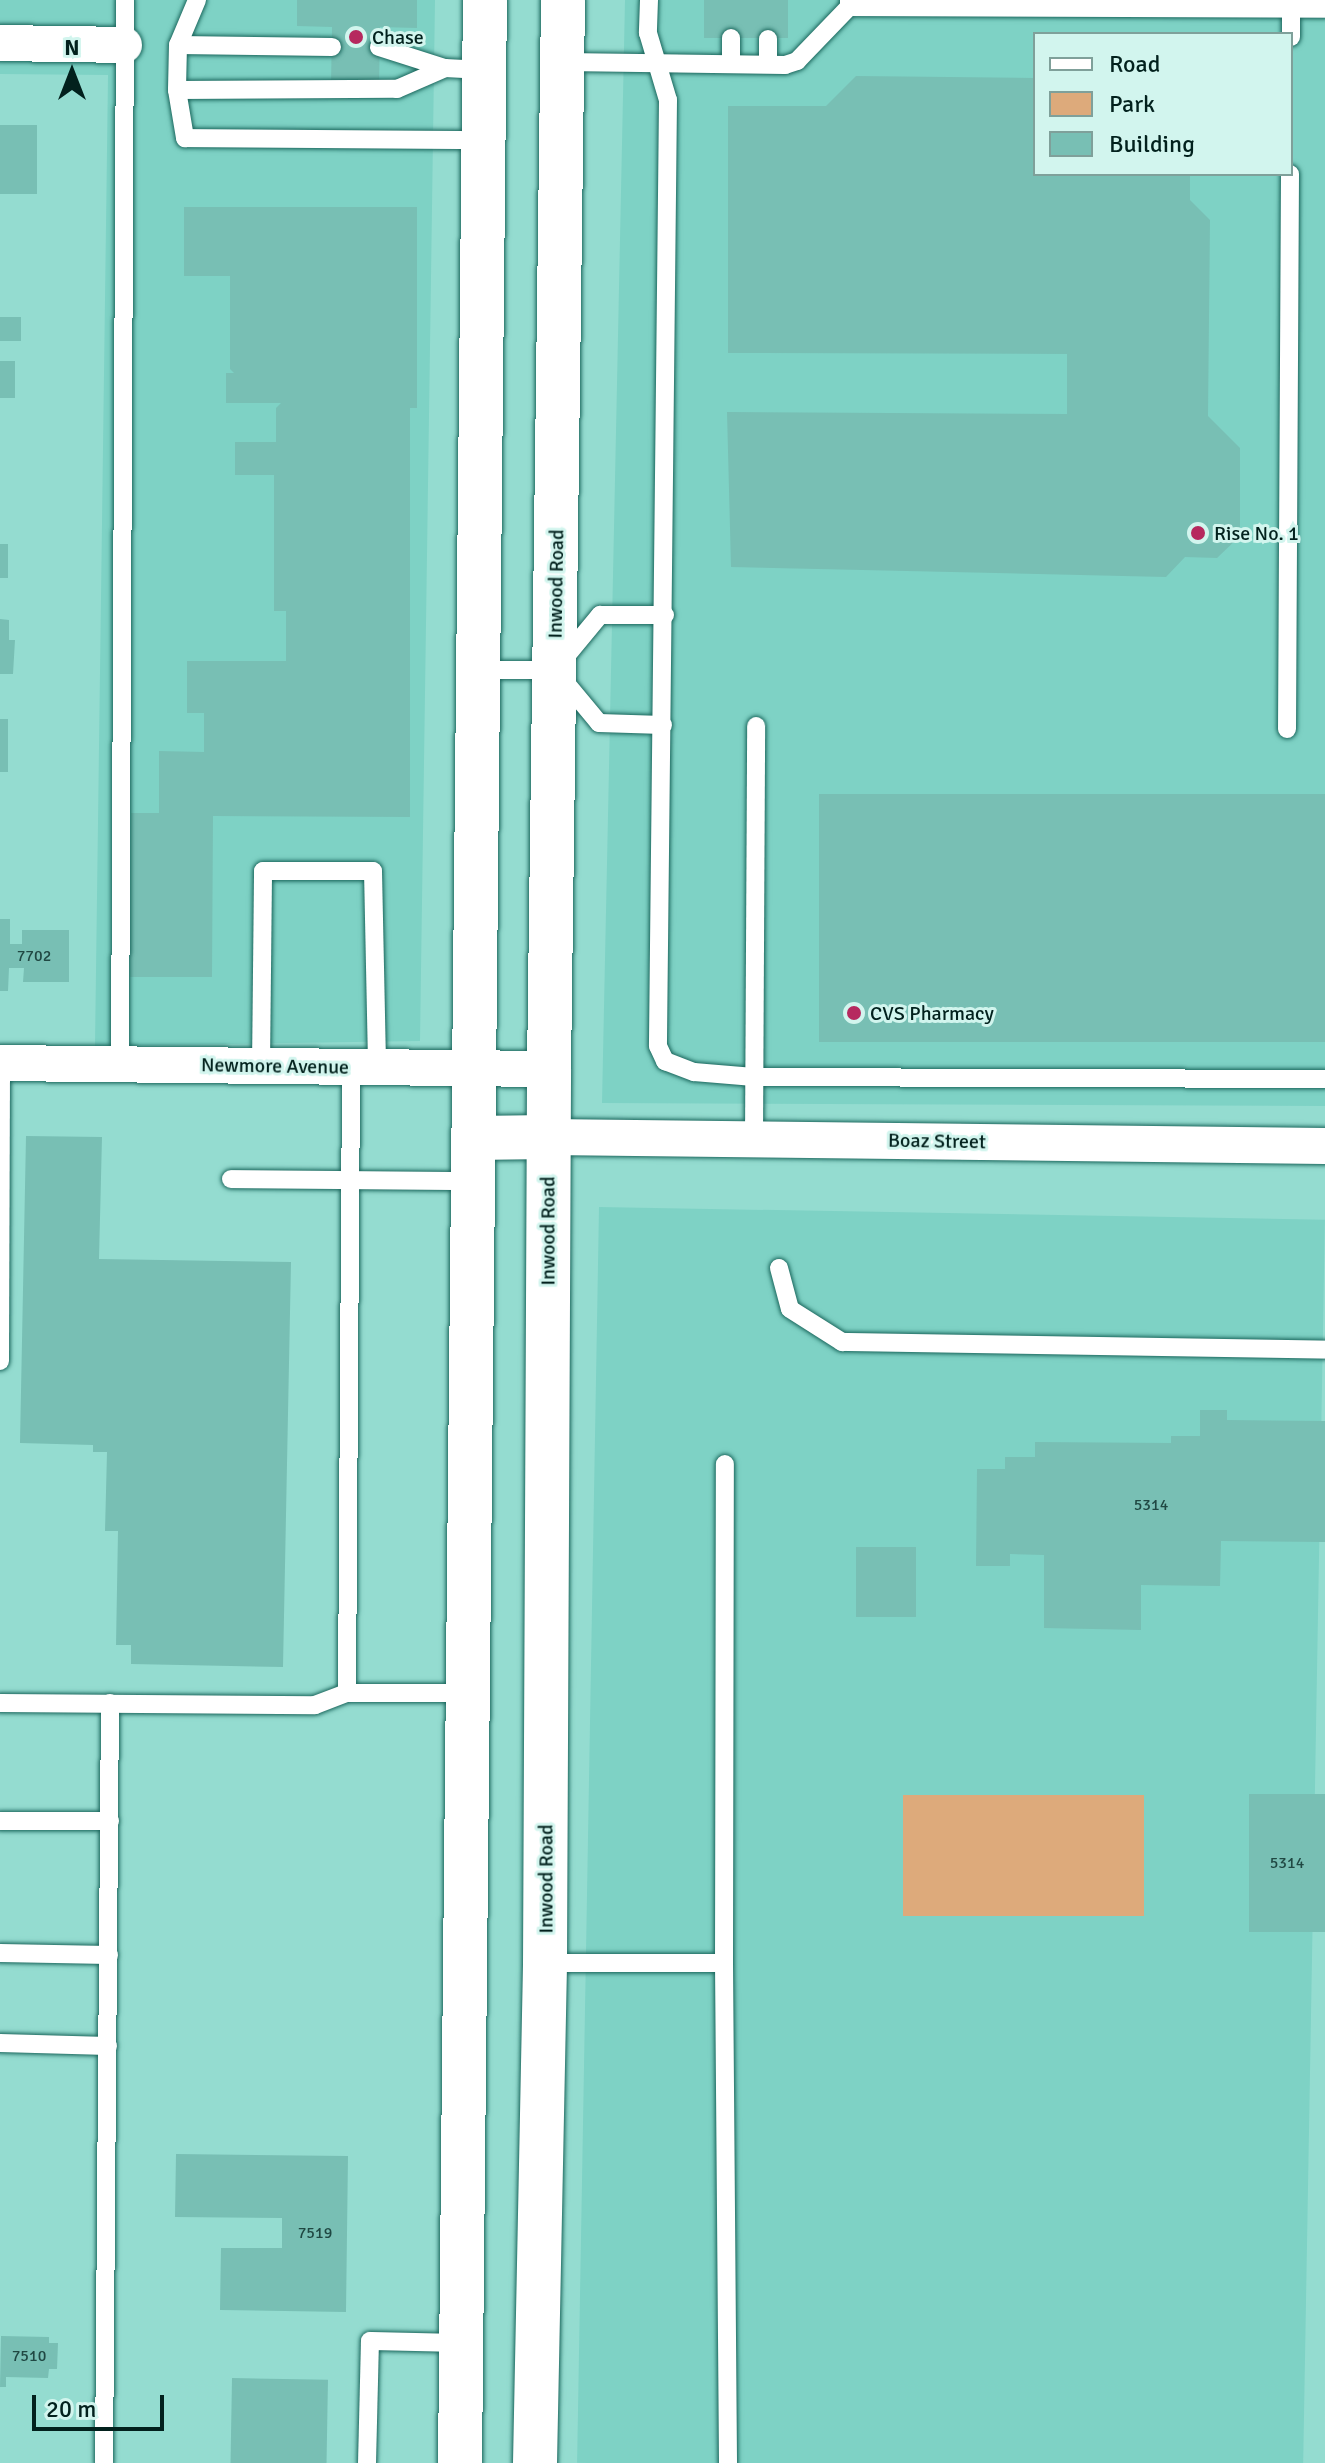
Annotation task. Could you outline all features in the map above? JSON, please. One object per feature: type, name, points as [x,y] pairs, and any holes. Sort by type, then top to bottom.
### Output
[{"type":"main road","points":[[460,2463],[483,140],[464,69],[485,0]]},
{"type":"main road","name":"Inwood Road","points":[[535,2463],[545,1963],[548,1137],[563,0]]},
{"type":"main road","points":[[473,1138],[548,1137]]},
{"type":"street","points":[[0,43],[124,45]]},
{"type":"street","name":"Newmore Avenue","points":[[0,1063],[549,1069]]},
{"type":"street","name":"Boaz Street","points":[[548,1137],[1325,1146]]},
{"type":"lane","points":[[120,1064],[125,0]]},
{"type":"lane","points":[[197,0],[178,45],[177,90],[185,138],[483,140]]},
{"type":"lane","points":[[649,0],[648,33],[668,100],[665,615],[658,1046],[665,1061],[680,1069],[754,1077],[1325,1079]]},
{"type":"lane","points":[[563,62],[768,64],[797,61],[849,4],[1291,4],[1325,9]]},
{"type":"lane","points":[[1291,4],[1291,32]]},
{"type":"lane","points":[[731,38],[731,64]]},
{"type":"lane","points":[[768,39],[768,64]]},
{"type":"lane","points":[[178,45],[332,47]]},
{"type":"lane","points":[[379,47],[464,69]]},
{"type":"lane","points":[[177,90],[397,89],[464,69]]},
{"type":"lane","points":[[1287,729],[1290,176]]},
{"type":"lane","points":[[555,670],[600,615],[665,615]]},
{"type":"lane","points":[[479,670],[555,670]]},
{"type":"lane","points":[[555,670],[599,723],[663,725]]},
{"type":"lane","points":[[754,1139],[756,726]]},
{"type":"lane","points":[[261,1066],[263,871],[373,871],[364,1067],[352,1180],[347,1693]]},
{"type":"lane","points":[[0,1063],[0,1361]]},
{"type":"lane","points":[[231,1179],[473,1181]]},
{"type":"lane","points":[[779,1268],[790,1309],[842,1342],[1325,1350]]},
{"type":"lane","points":[[725,1464],[724,1963],[728,2463]]},
{"type":"lane","points":[[0,1703],[315,1705],[347,1693],[468,1693]]},
{"type":"lane","points":[[104,2463],[110,1703]]},
{"type":"lane","points":[[0,1821],[110,1821]]},
{"type":"lane","points":[[0,1953],[109,1955]]},
{"type":"lane","points":[[545,1963],[724,1963]]},
{"type":"lane","points":[[0,2043],[108,2046]]},
{"type":"lane","points":[[367,2463],[370,2341],[461,2343]]},
{"type":"shaded area","points":[[0,0],[435,0],[420,1041],[95,1046],[108,75],[0,74]]},
{"type":"shaded area","points":[[625,0],[1325,0],[1325,1106],[602,1103]]},
{"type":"shaded area","points":[[599,1207],[1325,1220],[1303,2463],[577,2463]]},
{"type":"green space","points":[[903,1795],[1144,1795],[1144,1916],[903,1916]]},
{"type":"building","name":"Chase","points":[[297,0],[417,0],[417,28],[380,27],[379,86],[331,85],[332,27],[297,26]]},
{"type":"building","points":[[704,0],[788,0],[788,38],[704,38]]},
{"type":"building","points":[[856,76],[1033,78],[1033,176],[1190,176],[1190,200],[1210,220],[1208,416],[1240,448],[1240,536],[1217,558],[1185,557],[1166,577],[731,567],[727,412],[1067,414],[1067,354],[728,353],[728,106],[826,106]]},
{"type":"building","points":[[0,125],[37,125],[37,194],[0,194]]},
{"type":"building","points":[[184,207],[417,207],[417,408],[410,408],[410,817],[213,816],[212,977],[130,977],[131,813],[159,813],[159,751],[204,752],[204,713],[187,713],[187,661],[286,661],[286,611],[274,611],[274,475],[235,475],[235,442],[276,442],[276,408],[281,403],[226,403],[226,373],[234,373],[230,369],[230,276],[184,276]]},
{"type":"building","points":[[0,317],[21,317],[21,341],[0,341]]},
{"type":"building","points":[[0,361],[15,361],[15,398],[0,398]]},
{"type":"building","points":[[0,544],[8,544],[8,578],[0,578]]},
{"type":"building","points":[[0,619],[9,620],[9,640],[15,640],[13,674],[0,674]]},
{"type":"building","points":[[0,719],[8,719],[8,772],[0,772]]},
{"type":"building","points":[[819,794],[1325,794],[1325,1042],[819,1042]]},
{"type":"building","points":[[0,919],[10,919],[10,944],[22,944],[22,930],[69,930],[69,982],[23,982],[24,968],[9,968],[8,991],[0,991]]},
{"type":"building","points":[[26,1136],[102,1137],[99,1259],[291,1262],[283,1667],[131,1664],[131,1645],[116,1645],[118,1531],[105,1531],[107,1452],[93,1452],[93,1445],[20,1443]]},
{"type":"building","points":[[1200,1410],[1227,1410],[1227,1420],[1325,1421],[1325,1542],[1221,1541],[1220,1586],[1141,1585],[1141,1630],[1044,1628],[1044,1555],[1010,1554],[1010,1566],[976,1566],[977,1469],[1005,1469],[1005,1457],[1035,1457],[1035,1442],[1171,1443],[1171,1436],[1200,1436]]},
{"type":"building","points":[[856,1547],[916,1547],[916,1617],[856,1617]]},
{"type":"building","points":[[1249,1794],[1325,1794],[1325,1932],[1249,1932]]},
{"type":"building","points":[[176,2154],[348,2156],[346,2312],[220,2310],[221,2248],[282,2248],[282,2218],[175,2217]]},
{"type":"building","points":[[1,2336],[49,2337],[49,2343],[58,2343],[57,2369],[49,2369],[48,2378],[6,2377],[6,2387],[0,2387]]},
{"type":"building","points":[[232,2378],[328,2380],[327,2463],[231,2463]]},
{"type":"place","name":"Chase","points":[[356,37]]},
{"type":"place","name":"Rise No. 1","points":[[1198,533]]},
{"type":"place","name":"CVS Pharmacy","points":[[854,1013]]}]
